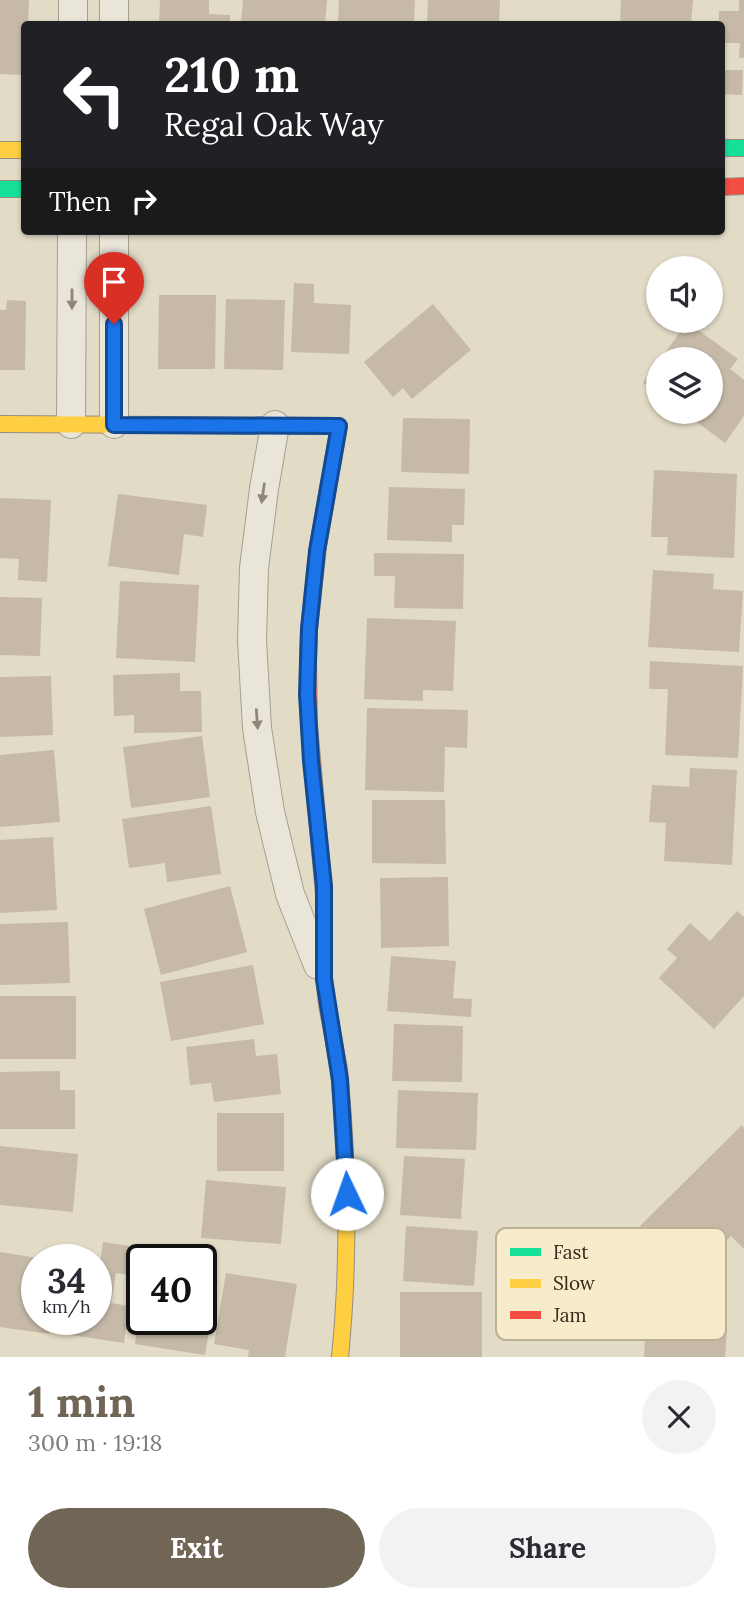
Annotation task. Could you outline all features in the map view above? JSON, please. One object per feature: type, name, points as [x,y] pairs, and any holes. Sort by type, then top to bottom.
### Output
[{"type":"street","points":[[74,0],[74,21]]},
{"type":"street","points":[[114,0],[114,21]]},
{"type":"street","points":[[725,148],[744,148]]},
{"type":"street","points":[[0,150],[21,150]]},
{"type":"street","points":[[725,187],[744,187]]},
{"type":"street","points":[[0,189],[21,189]]},
{"type":"street","points":[[71,424],[72,235]]},
{"type":"street","points":[[114,235],[114,425]]},
{"type":"street","points":[[0,424],[339,426],[317,551],[309,629],[307,694],[324,886],[324,979],[340,1080],[347,1194],[345,1317],[340,1357]]},
{"type":"street","points":[[275,425],[254,568],[252,640],[257,729],[270,812],[290,894],[324,979]]},
{"type":"building","points":[[0,0],[29,0],[28,21],[21,21],[21,75],[0,74]]},
{"type":"building","points":[[160,0],[209,0],[209,14],[230,15],[230,21],[159,21]]},
{"type":"building","points":[[243,0],[327,0],[325,21],[241,21]]},
{"type":"building","points":[[339,0],[415,0],[414,21],[338,21]]},
{"type":"building","points":[[428,0],[500,0],[499,21],[427,21]]},
{"type":"building","points":[[621,0],[693,0],[691,21],[620,21]]},
{"type":"building","points":[[739,0],[744,0],[744,58],[739,58],[740,43],[725,43],[725,21],[719,21],[719,11],[739,11]]},
{"type":"building","points":[[725,70],[743,70],[742,95],[725,94]]},
{"type":"building","points":[[294,283],[314,284],[314,303],[351,305],[349,354],[291,352]]},
{"type":"building","points":[[159,295],[216,295],[215,369],[158,369]]},
{"type":"building","points":[[226,299],[285,300],[283,370],[224,369]]},
{"type":"building","points":[[7,300],[26,301],[25,370],[0,370],[0,310],[6,310]]},
{"type":"building","points":[[433,304],[471,350],[412,399],[403,388],[393,397],[364,362]]},
{"type":"building","points":[[679,333],[702,333],[721,347],[669,347]]},
{"type":"building","points":[[723,348],[738,359],[730,369],[744,380],[744,416],[725,443],[699,424],[723,424]]},
{"type":"building","points":[[403,418],[470,419],[469,474],[401,472]]},
{"type":"building","points":[[654,470],[737,474],[734,558],[667,555],[668,537],[651,537]]},
{"type":"building","points":[[389,487],[465,489],[464,525],[452,525],[452,542],[387,540]]},
{"type":"building","points":[[118,494],[207,505],[203,537],[184,534],[179,575],[108,566]]},
{"type":"building","points":[[0,498],[51,500],[47,582],[18,580],[19,559],[0,558]]},
{"type":"building","points":[[374,553],[464,554],[463,609],[394,608],[395,576],[374,576]]},
{"type":"building","points":[[653,570],[714,574],[713,589],[743,591],[739,652],[648,647]]},
{"type":"building","points":[[120,581],[199,585],[195,662],[116,658]]},
{"type":"building","points":[[0,597],[42,598],[40,656],[0,655]]},
{"type":"building","points":[[367,618],[456,621],[453,691],[423,690],[423,701],[364,699]]},
{"type":"building","points":[[650,661],[743,666],[738,758],[665,755],[668,689],[649,689]]},
{"type":"building","points":[[180,673],[180,691],[201,691],[202,732],[134,733],[134,715],[114,716],[113,675]]},
{"type":"building","points":[[51,676],[53,735],[0,737],[0,677]]},
{"type":"building","points":[[367,708],[468,710],[467,748],[445,747],[444,792],[365,790]]},
{"type":"building","points":[[202,736],[210,797],[131,808],[123,747]]},
{"type":"building","points":[[54,750],[60,822],[0,827],[0,755]]},
{"type":"building","points":[[690,768],[737,770],[732,865],[664,861],[666,823],[649,822],[652,785],[689,787]]},
{"type":"building","points":[[372,800],[445,800],[446,864],[372,863]]},
{"type":"building","points":[[211,806],[221,874],[167,882],[165,863],[129,868],[122,819]]},
{"type":"building","points":[[53,837],[57,910],[0,913],[0,840]]},
{"type":"building","points":[[448,877],[449,946],[381,948],[380,878]]},
{"type":"building","points":[[230,886],[247,952],[161,975],[144,909]]},
{"type":"building","points":[[737,911],[744,917],[744,996],[714,1029],[659,978],[677,958],[667,949],[690,923],[710,941]]},
{"type":"building","points":[[68,922],[70,983],[0,985],[0,924]]},
{"type":"building","points":[[391,956],[456,961],[453,998],[472,999],[471,1017],[387,1011]]},
{"type":"building","points":[[253,965],[264,1024],[171,1041],[160,982]]},
{"type":"building","points":[[0,996],[76,996],[76,1059],[0,1059]]},
{"type":"building","points":[[394,1024],[463,1026],[462,1082],[392,1081]]},
{"type":"building","points":[[254,1039],[256,1056],[277,1054],[281,1094],[214,1102],[211,1083],[190,1085],[186,1047]]},
{"type":"building","points":[[60,1071],[60,1090],[75,1090],[75,1129],[0,1129],[0,1072]]},
{"type":"building","points":[[398,1090],[478,1093],[476,1150],[396,1148]]},
{"type":"building","points":[[217,1113],[284,1113],[284,1171],[217,1171]]},
{"type":"building","points":[[742,1125],[744,1249],[731,1236],[726,1241],[726,1228],[640,1226]]},
{"type":"building","points":[[0,1146],[78,1154],[73,1212],[0,1205]]},
{"type":"building","points":[[404,1156],[465,1159],[461,1219],[400,1215]]},
{"type":"building","points":[[206,1180],[286,1187],[281,1244],[201,1238]]},
{"type":"building","points":[[406,1226],[478,1231],[474,1286],[403,1281]]},
{"type":"building","points":[[103,1242],[126,1246],[126,1274],[116,1273],[112,1297],[112,1244]]},
{"type":"building","points":[[0,1252],[21,1255],[21,1330],[0,1327]]},
{"type":"building","points":[[226,1273],[297,1284],[285,1357],[248,1357],[249,1350],[214,1344]]},
{"type":"building","points":[[400,1292],[482,1292],[482,1357],[400,1357]]},
{"type":"building","points":[[112,1303],[126,1306],[124,1343],[71,1335],[112,1335]]},
{"type":"building","points":[[727,1327],[725,1357],[644,1357],[645,1340],[726,1340]]},
{"type":"building","points":[[136,1335],[208,1335],[205,1355],[135,1344]]},
{"type":"traffic: fast","points":[[725,148],[744,148]]},
{"type":"traffic: fast","points":[[0,189],[21,189]]},
{"type":"traffic: slow","points":[[0,150],[21,150]]},
{"type":"traffic: slow","points":[[0,424],[339,426],[318,546]]},
{"type":"traffic: slow","points":[[340,1357],[346,1238],[343,1118]]},
{"type":"traffic: jam","points":[[725,187],[744,186]]},
{"type":"traffic: jam","points":[[318,546],[309,630],[309,725],[324,895],[324,978],[339,1069],[343,1118]]},
{"type":"route","points":[[114,324],[114,425],[339,426],[317,551],[309,629],[307,694],[324,886],[324,979],[340,1080],[347,1194]]}]
